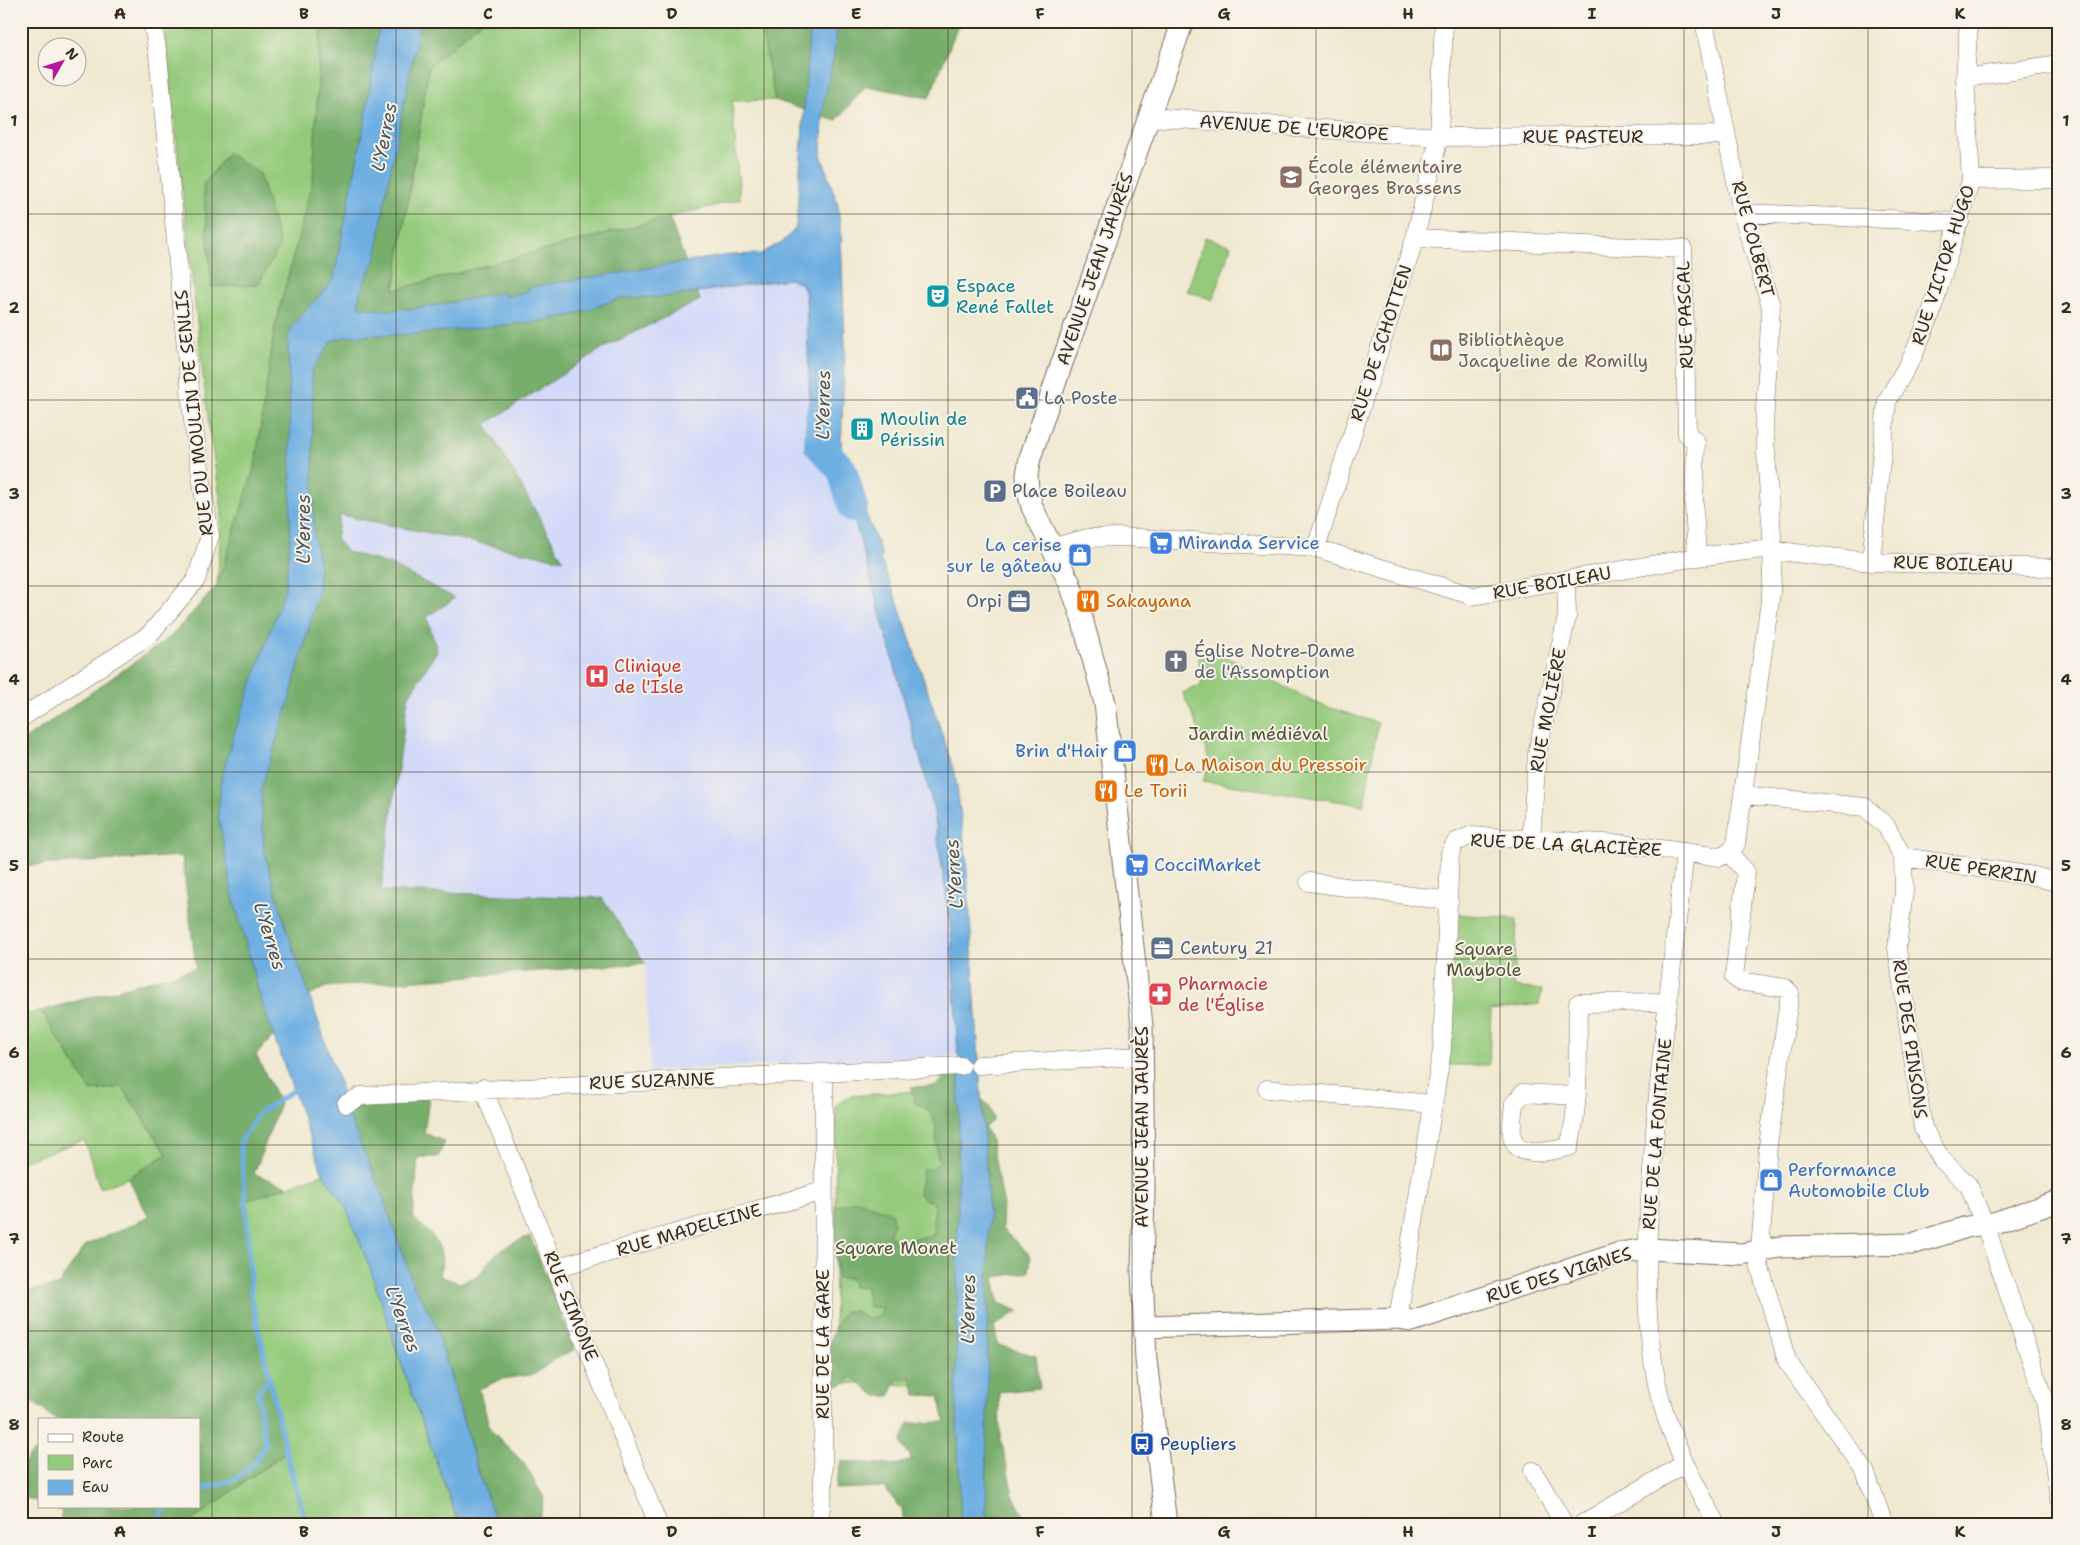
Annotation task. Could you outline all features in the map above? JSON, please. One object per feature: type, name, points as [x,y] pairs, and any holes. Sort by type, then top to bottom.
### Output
[{"type":"street","name":"RUE DU MOULIN DE SENLIS","points":[[21,718],[149,635],[196,580],[210,536],[193,421],[158,54],[152,21]]},
{"type":"street","name":"AVENUE JEAN JAURÈS","points":[[1166,1524],[1146,1360],[1142,1272],[1143,1056],[1132,926],[1105,702],[1081,615],[1070,584],[1051,548],[1028,491],[1030,458],[1062,360],[1183,21]]},
{"type":"street","name":"RUE DE SCHOTTEN","points":[[1316,548],[1415,238],[1439,137],[1444,21]]},
{"type":"street","name":"RUE COLBERT","points":[[1704,21],[1742,213],[1771,306],[1764,426],[1773,549]]},
{"type":"street","name":"RUE VICTOR HUGO","points":[[1871,562],[1887,401],[1913,356],[1931,313],[1960,222],[1971,180],[1965,78],[1969,21]]},
{"type":"street","points":[[1965,78],[2059,64]]},
{"type":"street","name":"AVENUE DE L'EUROPE","points":[[1150,117],[1439,137]]},
{"type":"street","name":"RUE PASTEUR","points":[[1439,137],[1726,136]]},
{"type":"street","points":[[1971,180],[2059,180]]},
{"type":"street","points":[[1742,213],[1960,222]]},
{"type":"street","name":"RUE PASCAL","points":[[1415,238],[1684,249],[1687,434],[1696,442],[1694,506],[1697,557]]},
{"type":"street","name":"RUE BOILEAU","points":[[1051,548],[1088,538],[1120,537],[1316,548],[1473,596],[1697,557],[1748,550],[1773,549],[1787,553],[1871,562],[2059,568]]},
{"type":"street","points":[[1773,549],[1771,593],[1736,844],[1729,853],[1746,872],[1734,976],[1739,981],[1785,988],[1790,993],[1768,1145],[1759,1264],[1787,1361],[1865,1471],[1884,1524]]},
{"type":"street","name":"RUE MOLIÈRE","points":[[1531,840],[1537,754],[1567,616],[1566,581]]},
{"type":"street","name":"RUE DES PINSONS","points":[[1743,795],[1865,807],[1886,826],[1903,857],[1904,892],[1897,948],[1923,1128],[1942,1160],[1969,1186],[1984,1224],[2045,1401],[2059,1498]]},
{"type":"street","name":"RUE DE LA GLACIÈRE","points":[[1398,1318],[1442,1050],[1450,853],[1456,842],[1470,836],[1623,844],[1720,856],[1729,853]]},
{"type":"street","name":"RUE DE LA FONTAINE","points":[[1684,852],[1657,1099],[1646,1258],[1649,1336],[1660,1398],[1684,1464],[1717,1524]]},
{"type":"street","name":"RUE PERRIN","points":[[1903,857],[2034,876],[2059,883]]},
{"type":"street","points":[[1309,882],[1449,901]]},
{"type":"street","points":[[1577,1096],[1578,1003],[1669,1002]]},
{"type":"street","points":[[979,1065],[1143,1056]]},
{"type":"street","name":"RUE SUZANNE","points":[[346,1104],[361,1096],[483,1088],[824,1074],[961,1066]]},
{"type":"street","name":"RUE DE LA GARE","points":[[819,1524],[823,1489],[824,1074]]},
{"type":"street","name":"RUE SIMONE","points":[[483,1088],[658,1524]]},
{"type":"street","points":[[1268,1090],[1433,1104]]},
{"type":"street","name":"RUE MADELEINE","points":[[556,1268],[823,1192]]},
{"type":"street","name":"RUE DES VIGNES","points":[[1145,1327],[1398,1318],[1412,1321],[1421,1320],[1620,1253],[1648,1249],[1740,1254],[1780,1247],[1912,1244],[1996,1222],[2059,1201]]},
{"type":"street","points":[[1582,1524],[1684,1464]]},
{"type":"street","points":[[1533,1471],[1564,1524]]},
{"type":"shaded area","name":"Clinique de l'Isle","points":[[788,279],[802,284],[806,295],[811,434],[814,440],[837,457],[933,805],[951,930],[958,1055],[650,1071],[645,963],[311,969],[312,370],[696,291]]},
{"type":"green space","points":[[163,21],[321,21],[313,180],[275,326],[255,466],[217,586],[222,511],[209,428]]},
{"type":"green space","points":[[321,21],[482,21],[429,66],[394,290],[669,217],[700,300],[603,348],[486,424],[563,560],[340,515],[336,539],[347,552],[389,564],[455,598],[427,617],[437,651],[408,697],[381,891],[602,898],[645,963],[326,987],[310,996],[256,1055],[280,1103],[254,1174],[287,1186],[246,1201],[251,1296],[286,1452],[187,1524],[59,1524],[62,1511],[54,1508],[200,1508],[200,1418],[54,1418],[26,1397],[21,1354],[21,1292],[57,1286],[86,1245],[149,1217],[128,1178],[167,1154],[122,1087],[91,1091],[41,1011],[196,968],[182,856],[21,866],[21,742],[170,637],[217,586],[255,466],[275,326],[313,180]]},
{"type":"green space","points":[[482,21],[760,21],[775,100],[732,101],[740,199],[394,290],[429,66]]},
{"type":"green space","points":[[760,21],[960,21],[929,98],[866,86],[836,121],[775,100]]},
{"type":"green space","points":[[228,153],[259,173],[280,245],[258,285],[212,287],[203,185]]},
{"type":"green space","points":[[1205,237],[1231,246],[1213,300],[1187,291]]},
{"type":"green space","name":"Jardin médiéval","points":[[1219,653],[1321,705],[1378,723],[1364,805],[1203,781],[1209,763],[1204,742],[1183,693],[1202,684],[1199,657]]},
{"type":"green space","name":"Square Maybole","points":[[1456,914],[1517,919],[1514,987],[1542,990],[1539,1004],[1491,1010],[1489,1065],[1448,1065]]},
{"type":"green space","points":[[41,1011],[91,1091],[122,1087],[167,1154],[128,1178],[100,1188],[84,1140],[21,1162],[21,1015]]},
{"type":"green space","points":[[942,1070],[962,1070],[976,1094],[990,1107],[993,1120],[984,1128],[990,1136],[1003,1201],[1002,1229],[1031,1256],[1029,1272],[994,1277],[999,1303],[1019,1311],[994,1326],[998,1345],[1036,1356],[1040,1388],[999,1392],[1000,1435],[1013,1495],[1028,1524],[904,1524],[902,1509],[883,1487],[835,1489],[841,1461],[894,1465],[912,1460],[901,1443],[909,1423],[945,1422],[939,1396],[916,1395],[910,1377],[896,1380],[890,1396],[876,1396],[852,1377],[842,1385],[829,1386],[830,1340],[844,1311],[856,1311],[867,1319],[879,1316],[883,1308],[868,1306],[866,1288],[853,1287],[851,1278],[837,1278],[835,1207],[856,1200],[891,1213],[894,1225],[889,1233],[900,1248],[911,1239],[934,1235],[934,1202],[926,1200],[919,1194],[923,1169],[932,1169],[939,1161],[936,1127],[930,1113],[924,1107],[915,1103],[911,1087],[936,1086],[943,1079]]},
{"type":"green space","name":"Square Monet","points":[[959,1088],[956,1386],[834,1383],[836,1105],[849,1096]]},
{"type":"green space","points":[[429,1098],[424,1133],[445,1142],[438,1157],[418,1157],[413,1218],[433,1237],[440,1249],[440,1276],[459,1283],[480,1275],[489,1261],[501,1250],[514,1242],[530,1236],[575,1349],[552,1361],[535,1374],[502,1379],[479,1389],[490,1429],[523,1462],[544,1498],[540,1516],[533,1524],[497,1524],[478,1472],[435,1323],[413,1284],[381,1192],[346,1110],[396,1099]]},
{"type":"green space","points":[[323,1174],[344,1203],[370,1268],[405,1375],[459,1524],[187,1524],[286,1452],[251,1296],[246,1201]]},
{"type":"green space","points":[[38,1450],[38,1502],[21,1496],[23,1469],[28,1458]]},
{"type":"water","points":[[380,21],[420,21],[386,194],[376,258],[360,292],[359,306],[392,310],[450,303],[503,292],[505,297],[528,291],[530,287],[729,255],[761,254],[785,240],[796,228],[810,21],[838,21],[834,55],[824,101],[821,154],[838,206],[841,236],[845,346],[841,448],[882,556],[880,559],[897,600],[955,773],[966,856],[989,1217],[986,1524],[961,1524],[956,1386],[959,1077],[962,1074],[962,1062],[958,1055],[951,930],[933,805],[837,457],[814,447],[811,434],[806,295],[802,284],[788,279],[664,297],[621,298],[573,315],[534,322],[417,334],[349,336],[332,341],[312,370],[314,536],[319,560],[318,594],[288,705],[261,789],[264,851],[286,927],[338,1079],[346,1110],[381,1191],[413,1284],[435,1323],[478,1472],[497,1524],[459,1524],[405,1375],[370,1268],[344,1203],[323,1174],[261,1000],[232,892],[218,814],[222,777],[232,740],[285,589],[290,538],[291,486],[288,338],[294,323],[333,281],[365,120]]},
{"type":"waterway","name":"L'Yerres","points":[[821,413],[819,445],[842,470],[853,507]]},
{"type":"waterway","points":[[297,1088],[258,1114],[240,1143],[246,1201],[251,1296],[286,1452],[306,1524]]},
{"type":"waterway","points":[[200,1490],[234,1480],[254,1464],[265,1443],[258,1392],[270,1378]]},
{"type":"waterway","points":[[154,1524],[163,1512],[169,1508]]},
{"type":"place","name":"École élémentaire Georges Brassens","points":[[1291,177]]},
{"type":"place","name":"Espace René Fallet","points":[[938,296]]},
{"type":"place","name":"Bibliothèque Jacqueline de Romilly","points":[[1441,350]]},
{"type":"place","name":"La Poste","points":[[1027,398]]},
{"type":"place","name":"Moulin de Périssin","points":[[862,429]]},
{"type":"place","name":"Place Boileau","points":[[995,491]]},
{"type":"place","name":"Miranda Service","points":[[1161,543]]},
{"type":"place","name":"La cerise sur le gâteau","points":[[1080,555]]},
{"type":"place","name":"Orpi","points":[[1019,601]]},
{"type":"place","name":"Sakayana","points":[[1088,601]]},
{"type":"place","name":"Église Notre-Dame de l'Assomption","points":[[1176,661]]},
{"type":"place","name":"Clinique de l'Isle","points":[[597,676]]},
{"type":"place","name":"Brin d'Hair","points":[[1125,751]]},
{"type":"place","name":"La Maison du Pressoir","points":[[1157,765]]},
{"type":"place","name":"Le Torii","points":[[1106,791]]},
{"type":"place","name":"CocciMarket","points":[[1137,865]]},
{"type":"place","name":"Century 21","points":[[1162,948]]},
{"type":"place","name":"Pharmacie de l'Église","points":[[1160,994]]},
{"type":"place","name":"Performance Automobile Club","points":[[1771,1180]]},
{"type":"place","name":"Peupliers","points":[[1142,1444]]}]
